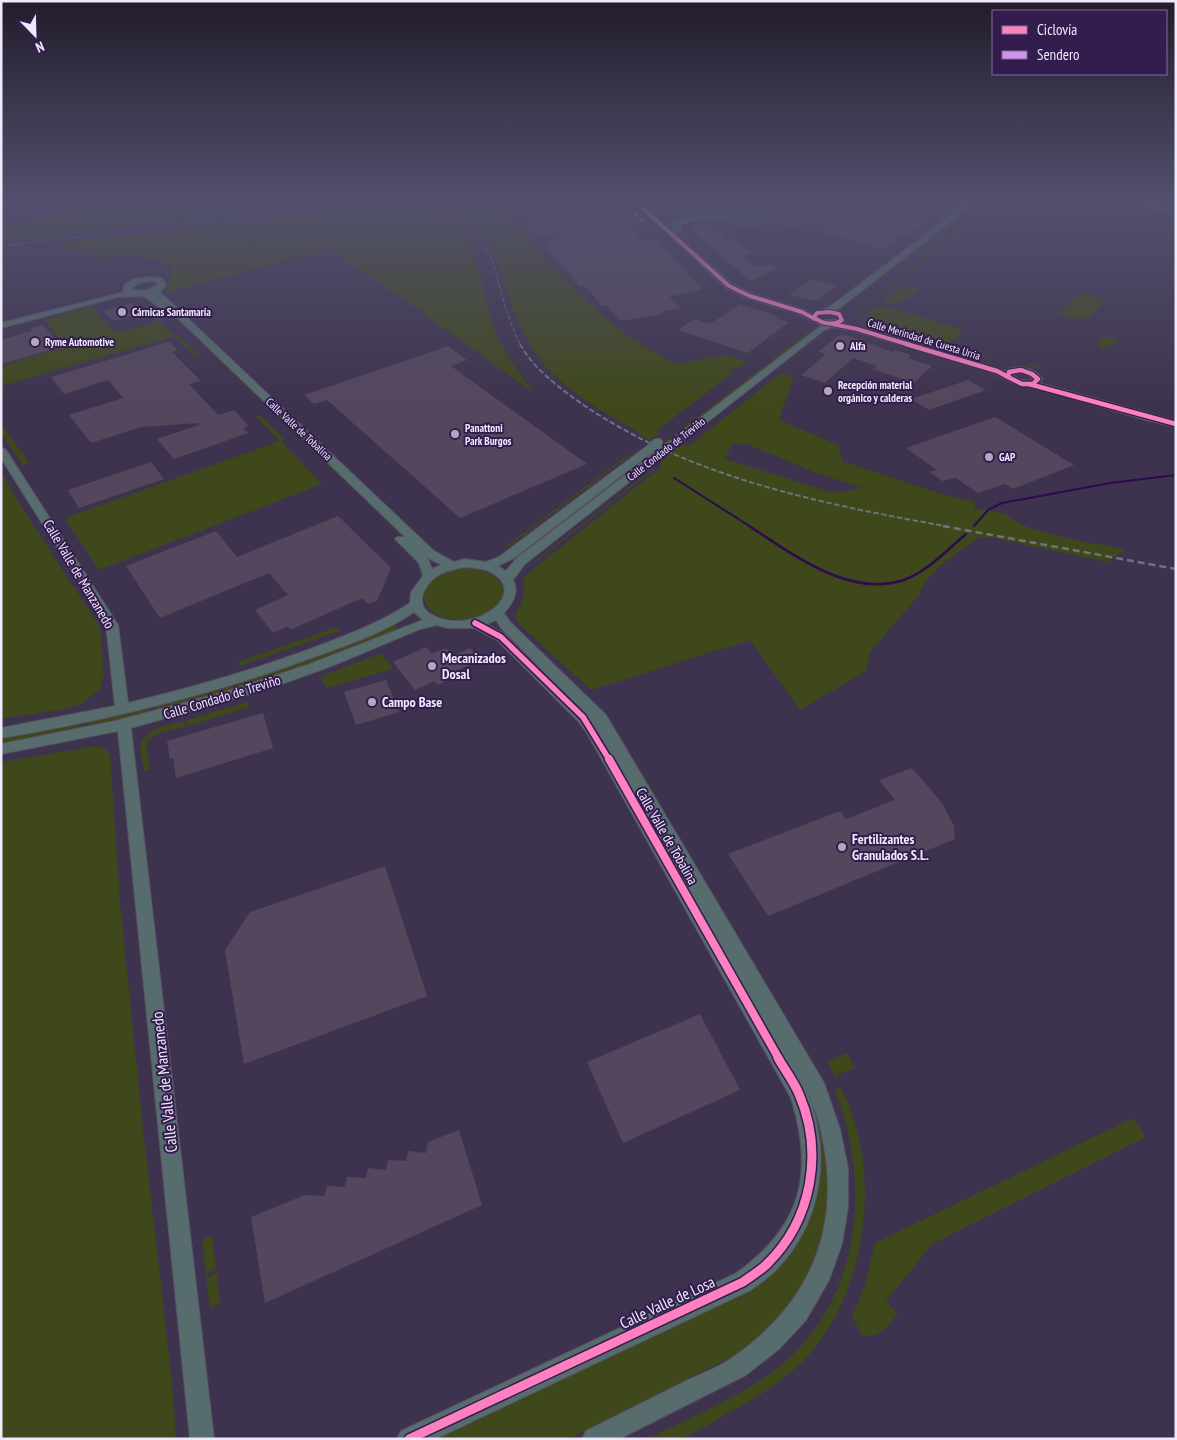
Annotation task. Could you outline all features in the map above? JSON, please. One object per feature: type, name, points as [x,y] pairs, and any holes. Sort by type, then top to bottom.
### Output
[{"type":"street","points":[[710,269],[729,286],[742,293],[820,316]]},
{"type":"street","points":[[718,269],[742,288],[820,316]]},
{"type":"street","name":"Calle Condado de Treviño","points":[[508,580],[511,572],[521,561],[808,329],[820,316],[834,308],[885,269]]},
{"type":"street","points":[[841,317],[844,312],[898,269]]},
{"type":"street","points":[[148,279],[161,282],[160,287],[154,290],[118,295],[1,324],[116,292],[134,282],[148,279]]},
{"type":"street","name":"Calle Valle de Tobalina","points":[[127,287],[129,291],[152,299],[420,558],[426,566],[428,575]]},
{"type":"street","name":"Calle Valle de Tobalina","points":[[160,287],[156,292],[160,297],[430,554],[451,565]]},
{"type":"street","name":"Calle Merindad de Cuesta Urria","points":[[820,316],[841,317],[856,324],[990,365],[1032,373],[1038,379]]},
{"type":"street","name":"Calle Merindad de Cuesta Urria","points":[[820,316],[832,324],[847,326],[895,340],[997,372],[1014,382],[1026,384]]},
{"type":"street","name":"Calle Condado de Treviño","points":[[486,566],[510,556],[820,329],[840,322],[841,317]]},
{"type":"street","points":[[1008,378],[1008,373],[1017,370]]},
{"type":"street","points":[[1026,384],[1035,383],[1038,379],[1156,415],[1176,419]]},
{"type":"street","points":[[1026,384],[1042,386],[1149,418],[1176,424]]},
{"type":"street","name":"Calle Valle de Manzanedo","points":[[1,450],[112,625],[202,1439]]},
{"type":"street","points":[[473,563],[486,566],[495,569],[508,580],[511,590],[511,596],[506,605],[498,613],[476,623],[462,625],[436,621],[427,617],[416,604],[415,596],[418,587],[428,575],[451,565],[473,563]]},
{"type":"street","name":"Calle Condado de Treviño","points":[[1,732],[123,717],[293,660],[393,620],[416,604]]},
{"type":"street","name":"Calle Valle de Tobalina","points":[[498,613],[505,625],[601,719],[808,1092]]},
{"type":"street","name":"Calle Condado de Treviño","points":[[1,749],[123,717],[251,689],[341,658],[417,625],[436,621]]},
{"type":"street","name":"Calle Valle de Tobalina","points":[[476,623],[501,636],[583,717],[592,729],[808,1092]]},
{"type":"street","points":[[594,1439],[738,1367],[771,1343],[803,1306],[826,1261],[837,1220],[840,1181],[831,1126],[808,1092]]},
{"type":"street","name":"Calle Valle de Losa","points":[[409,1439],[743,1282],[767,1264],[791,1236],[802,1215],[812,1176],[813,1151],[809,1123],[808,1092]]},
{"type":"green space","points":[[172,269],[254,269],[166,293]]},
{"type":"green space","points":[[358,269],[478,269],[495,331],[509,358],[534,393]]},
{"type":"green space","points":[[500,269],[558,269],[585,299],[608,320],[674,364],[727,355],[748,362],[738,369],[734,367],[730,370],[734,372],[659,429],[658,435],[649,440],[577,394],[550,371],[529,343],[509,299]]},
{"type":"green space","points":[[889,269],[893,269],[845,306],[842,305]]},
{"type":"green space","points":[[911,269],[915,269],[859,312],[860,318],[973,353],[1001,356],[1028,365],[1040,365],[1038,367],[1040,368],[1102,348],[1097,342],[1102,337],[1114,337],[1119,343],[1039,369],[1003,357],[974,354],[867,322],[857,317],[857,312]]},
{"type":"green space","points":[[901,286],[919,289],[899,303],[890,304],[885,302],[885,299]]},
{"type":"green space","points":[[1087,293],[1104,300],[1091,317],[1079,319],[1064,317],[1065,315],[1059,314],[1078,294]]},
{"type":"green space","points":[[158,298],[425,554],[422,555],[156,299]]},
{"type":"green space","points":[[97,304],[91,308],[116,333],[158,322],[152,315],[156,314],[162,320],[159,322],[175,336],[1,386],[1,366],[66,347],[44,320]]},
{"type":"green space","points":[[883,306],[959,328],[963,332],[954,341],[947,342],[865,316],[874,307]]},
{"type":"green space","points":[[809,331],[812,331],[520,557],[517,556]]},
{"type":"green space","points":[[179,335],[198,354],[194,355],[175,336]]},
{"type":"green space","points":[[780,373],[794,377],[779,420],[838,445],[842,461],[942,494],[975,502],[974,508],[1007,514],[1014,521],[1043,532],[1126,549],[1107,562],[994,538],[979,537],[945,562],[929,577],[919,595],[870,652],[866,671],[800,710],[750,640],[591,690],[521,626],[516,619],[516,613],[523,599],[525,576],[660,468],[661,461],[681,446],[692,444]],"holes":[[[733,443],[747,444],[814,472],[863,488],[834,493],[725,459]]]},
{"type":"green space","points":[[260,415],[285,439],[281,441],[322,484],[99,570],[65,518],[280,441],[256,417]]},
{"type":"green space","points":[[1,423],[29,463],[23,465],[1,433]]},
{"type":"green space","points":[[629,454],[631,455],[507,548],[505,547]]},
{"type":"green space","points":[[654,468],[655,469],[533,562]]},
{"type":"green space","points":[[1,472],[31,522],[100,627],[104,675],[100,689],[81,704],[65,709],[1,719]]},
{"type":"green space","points":[[470,568],[493,576],[503,587],[504,593],[501,600],[494,608],[479,616],[462,619],[444,617],[430,609],[424,600],[424,592],[427,585],[434,579],[453,571]]},
{"type":"green space","points":[[393,623],[398,629],[302,669],[157,713],[156,704]]},
{"type":"green space","points":[[337,627],[340,631],[240,666],[238,662]]},
{"type":"green space","points":[[509,635],[596,719],[758,1001],[818,1111],[830,1188],[824,1236],[803,1288],[767,1332],[745,1350],[568,1439],[434,1439],[779,1264],[819,1143],[592,720],[507,636]]},
{"type":"green space","points":[[381,653],[393,669],[327,688],[320,677]]},
{"type":"green space","points":[[248,702],[249,707],[188,726],[187,720]]},
{"type":"green space","points":[[148,706],[149,715],[88,729],[89,720]]},
{"type":"green space","points":[[184,721],[185,727],[157,734],[149,740],[147,754],[150,769],[144,771],[140,750],[143,738],[153,730]]},
{"type":"green space","points":[[82,722],[81,731],[1,745],[1,736]]},
{"type":"green space","points":[[96,746],[106,749],[110,754],[120,902],[172,1382],[176,1439],[1,1439],[1,762]]},
{"type":"green space","points":[[847,1053],[855,1068],[835,1076],[828,1062]]},
{"type":"green space","points":[[841,1088],[854,1118],[861,1150],[865,1184],[864,1219],[858,1253],[849,1286],[835,1317],[809,1355],[789,1374],[767,1390],[683,1438],[647,1439],[723,1402],[765,1377],[797,1351],[822,1320],[839,1285],[850,1247],[855,1208],[854,1168],[847,1128],[835,1090]]},
{"type":"green space","points":[[1133,1118],[1146,1137],[932,1244],[886,1301],[898,1314],[878,1334],[862,1335],[852,1316],[865,1285],[875,1243]]},
{"type":"green space","points":[[212,1235],[216,1269],[206,1274],[202,1240]]},
{"type":"green space","points":[[217,1273],[220,1303],[210,1308],[206,1278]]},
{"type":"building","points":[[565,269],[684,269],[703,289],[669,297],[681,308],[660,312],[662,314],[621,321],[607,306],[602,306],[585,286],[580,287]]},
{"type":"building","points":[[736,269],[776,269],[750,281]]},
{"type":"building","points":[[812,279],[837,286],[816,301],[789,295]]},
{"type":"building","name":"Cárnicas Santamaría","points":[[132,303],[142,313],[113,321],[103,311]]},
{"type":"building","points":[[740,304],[778,316],[776,318],[789,322],[748,353],[678,330],[694,319],[710,324]]},
{"type":"building","name":"Ryme Automotive","points":[[43,325],[62,347],[1,364],[1,340],[32,331],[30,328]]},
{"type":"building","points":[[846,335],[893,352],[895,350],[911,355],[908,358],[932,366],[914,383],[873,369],[877,366],[853,358],[825,383],[801,375],[826,354],[818,352],[838,336]]},
{"type":"building","points":[[169,342],[177,350],[172,352],[201,381],[189,384],[218,415],[234,410],[249,426],[243,428],[248,433],[174,459],[157,439],[199,425],[198,423],[141,427],[91,443],[69,415],[123,398],[108,380],[64,394],[51,377]]},
{"type":"building","name":"Panattoni Park Burgos","points":[[448,346],[467,360],[451,366],[587,464],[460,518],[327,400],[314,404],[304,395]]},
{"type":"building","points":[[968,380],[986,390],[929,410],[911,399]]},
{"type":"building","name":"GAP","points":[[995,417],[1074,465],[1013,489],[1005,484],[978,493],[956,478],[942,481],[930,472],[937,470],[906,448]]},
{"type":"building","points":[[151,462],[164,479],[79,508],[68,490]]},
{"type":"building","points":[[338,516],[391,568],[377,601],[368,604],[362,598],[290,630],[288,626],[273,633],[255,610],[288,595],[269,573],[160,618],[126,566],[216,531],[237,557]]},
{"type":"building","name":"Mecanizados Dosal","points":[[426,647],[432,654],[446,648],[453,656],[470,648],[481,660],[458,670],[461,674],[438,685],[434,681],[415,690],[393,662]]},
{"type":"building","name":"Campo Base","points":[[386,680],[399,712],[356,725],[344,692]]},
{"type":"building","points":[[263,713],[273,748],[176,778],[173,758],[170,759],[167,741]]},
{"type":"building","name":"Fertilizantes Granulados S.L.","points":[[912,768],[942,803],[954,826],[955,839],[768,916],[728,854],[840,811],[846,819],[895,800],[879,780]]},
{"type":"building","points":[[385,866],[427,996],[244,1064],[225,950],[250,912]]},
{"type":"building","points":[[700,1014],[740,1090],[623,1143],[587,1062]]},
{"type":"building","points":[[459,1130],[482,1205],[265,1303],[251,1217],[305,1195],[324,1196],[327,1186],[345,1187],[347,1177],[366,1178],[368,1168],[386,1170],[388,1160],[406,1161],[408,1151],[426,1153],[428,1142]]},
{"type":"waterway","points":[[974,526],[988,510],[1002,503],[1110,483],[1176,475]]},
{"type":"waterway","points":[[674,478],[751,527]]},
{"type":"waterway","points":[[749,526],[784,549],[822,570],[862,583],[883,584],[904,580],[913,576],[937,560],[966,534]]},
{"type":"railway","points":[[495,269],[507,313],[520,345]]},
{"type":"railway","points":[[520,344],[540,371],[576,400],[627,431],[670,452],[715,470],[807,498],[950,527]]},
{"type":"railway","points":[[943,526],[1176,569]]},
{"type":"cycle path","points":[[710,269],[729,286],[750,296],[802,312],[815,319]]},
{"type":"cycle path","points":[[829,312],[839,314],[842,320],[836,324],[823,323],[815,319],[817,313],[829,312]]},
{"type":"cycle path","points":[[832,324],[857,329],[997,371],[1002,373],[1006,376],[1010,378],[1022,384],[1033,384],[1038,379],[1029,372],[1021,370],[1009,372],[1007,375],[1008,378]]},
{"type":"cycle path","points":[[1029,384],[1176,424]]},
{"type":"cycle path","points":[[409,1439],[743,1282],[767,1264],[783,1246],[796,1226],[805,1205],[810,1184],[812,1161],[811,1139],[799,1094],[592,729],[583,717],[501,637],[475,623]]},
{"type":"place","name":"Cárnicas Santamaría","points":[[122,312]]},
{"type":"place","name":"Ryme Automotive","points":[[35,342]]},
{"type":"place","name":"Alfa","points":[[840,346]]},
{"type":"place","name":"Recepción material orgánico y calderas","points":[[828,391]]},
{"type":"place","name":"Panattoni Park Burgos","points":[[455,434]]},
{"type":"place","name":"GAP","points":[[989,457]]},
{"type":"place","name":"Mecanizados Dosal","points":[[432,666]]},
{"type":"place","name":"Campo Base","points":[[372,702]]},
{"type":"place","name":"Fertilizantes Granulados S.L.","points":[[842,847]]}]
